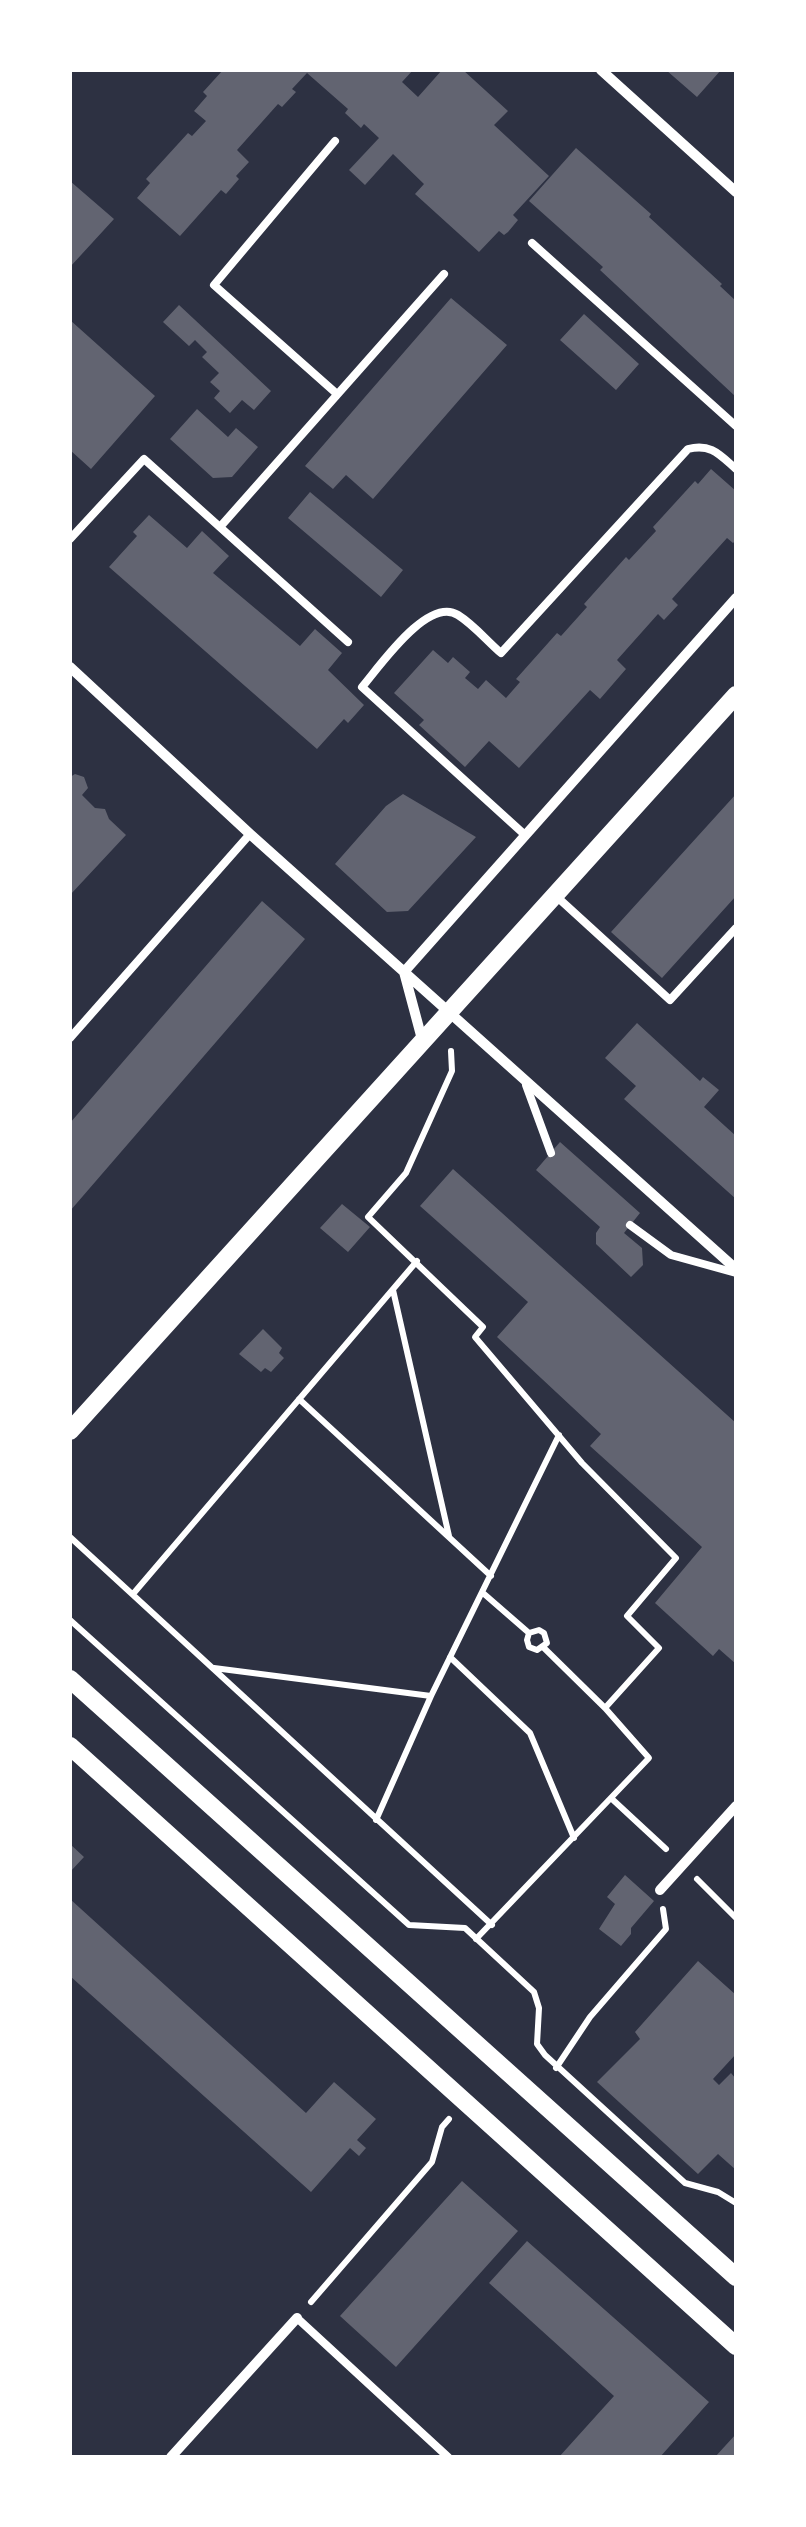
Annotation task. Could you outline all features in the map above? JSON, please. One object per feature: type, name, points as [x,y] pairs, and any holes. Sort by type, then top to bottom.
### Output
[{"type":"street","points":[[610,73],[736,192]]},
{"type":"street","points":[[404,972],[736,598]]},
{"type":"street","points":[[70,667],[736,1271]]},
{"type":"street","points":[[70,1431],[734,701]]},
{"type":"street","points":[[404,972],[423,1043]]},
{"type":"street","points":[[70,1679],[736,2277]]},
{"type":"street","points":[[70,1746],[736,2346]]},
{"type":"street","points":[[660,1890],[736,1806]]},
{"type":"street","points":[[171,2457],[297,2318]]},
{"type":"lane","points":[[335,140],[214,284],[337,394]]},
{"type":"lane","points":[[532,243],[736,426]]},
{"type":"lane","points":[[220,527],[444,274]]},
{"type":"lane","points":[[525,835],[362,687],[421,620],[444,610],[456,613],[501,652],[688,448],[712,448],[736,469]]},
{"type":"lane","points":[[70,539],[144,459],[348,642]]},
{"type":"lane","points":[[70,1038],[250,834]]},
{"type":"lane","points":[[556,896],[670,1000],[736,928]]},
{"type":"lane","points":[[525,1080],[551,1153]]},
{"type":"lane","points":[[630,1225],[672,1255],[736,1271]]},
{"type":"lane","points":[[297,2318],[448,2457]]},
{"type":"path","points":[[450,1014],[452,1071],[406,1173],[368,1217],[484,1327],[475,1337],[559,1435],[676,1558],[626,1616],[659,1648],[605,1708]]},
{"type":"path","points":[[133,1594],[416,1261]]},
{"type":"path","points":[[392,1289],[450,1538]]},
{"type":"path","points":[[299,1399],[491,1576]]},
{"type":"path","points":[[376,1820],[431,1696],[559,1435]]},
{"type":"path","points":[[70,1537],[492,1925]]},
{"type":"path","points":[[483,1593],[529,1633],[544,1633],[544,1648]]},
{"type":"path","points":[[70,1620],[408,1925],[465,1928],[534,1992],[538,2008],[537,2044],[558,2066],[685,2183],[718,2192],[736,2202]]},
{"type":"path","points":[[529,1633],[529,1647],[544,1648]]},
{"type":"path","points":[[476,1939],[649,1758],[544,1648]]},
{"type":"path","points":[[450,1657],[530,1734],[574,1838]]},
{"type":"path","points":[[212,1668],[431,1696]]},
{"type":"path","points":[[536,2096],[590,2017],[666,1929],[660,1890]]},
{"type":"path","points":[[297,2318],[432,2162],[442,2126],[467,2100]]},
{"type":"building","points":[[223,70],[413,70],[402,82],[418,97],[442,70],[463,70],[508,111],[494,125],[549,176],[513,215],[518,220],[508,232],[504,235],[499,231],[479,252],[415,194],[424,184],[393,154],[365,185],[349,170],[379,138],[364,124],[361,128],[345,113],[348,109],[307,73],[292,89],[296,92],[282,107],[278,104],[237,150],[249,162],[236,176],[239,179],[226,194],[221,190],[180,236],[137,198],[150,183],[146,179],[188,133],[192,136],[206,121],[194,111],[207,96],[203,92]]},
{"type":"building","points":[[666,70],[721,70],[697,97]]},
{"type":"building","points":[[576,148],[651,214],[649,217],[736,301],[736,397],[529,201]]},
{"type":"building","points":[[70,181],[114,219],[70,267]]},
{"type":"building","points":[[451,298],[507,345],[373,499],[346,475],[333,489],[305,466]]},
{"type":"building","points":[[179,305],[271,391],[254,410],[242,400],[230,413],[214,398],[220,391],[210,382],[219,373],[202,357],[207,352],[195,340],[189,346],[163,322]]},
{"type":"building","points":[[584,314],[639,364],[616,390],[560,340]]},
{"type":"building","points":[[70,320],[155,396],[91,469],[70,450]]},
{"type":"building","points":[[197,409],[228,437],[236,428],[258,447],[232,477],[213,478],[170,439]]},
{"type":"building","points":[[711,469],[736,491],[736,540],[733,543],[727,538],[672,599],[678,605],[664,620],[658,614],[617,660],[626,669],[600,699],[590,690],[519,768],[489,741],[465,767],[419,725],[424,720],[394,693],[433,650],[448,663],[453,657],[470,672],[465,678],[478,689],[486,680],[506,698],[520,682],[516,679],[557,633],[561,636],[626,557],[629,560],[656,531],[653,527]]},
{"type":"building","points":[[310,492],[403,570],[381,597],[288,518]]},
{"type":"building","points":[[149,515],[187,548],[202,531],[229,556],[213,573],[300,646],[315,629],[342,653],[328,670],[364,705],[348,723],[344,719],[317,749],[109,567],[137,536],[133,532]]},
{"type":"building","points":[[70,777],[84,777],[88,788],[82,795],[95,808],[105,809],[109,819],[126,835],[70,895]]},
{"type":"building","points":[[403,794],[476,837],[408,911],[387,912],[335,864],[386,806]]},
{"type":"building","points":[[736,794],[736,896],[662,978],[611,932]]},
{"type":"building","points":[[262,901],[305,939],[70,1211],[70,1123]]},
{"type":"building","points":[[637,1023],[700,1081],[703,1077],[719,1090],[704,1107],[736,1136],[736,1199],[624,1099],[636,1086],[605,1058]]},
{"type":"building","points":[[560,1142],[640,1213],[624,1233],[642,1248],[643,1265],[631,1277],[596,1244],[600,1227],[536,1170]]},
{"type":"building","points":[[453,1169],[736,1423],[736,1664],[719,1649],[713,1656],[655,1603],[702,1547],[590,1446],[601,1434],[497,1337],[528,1302],[420,1206]]},
{"type":"building","points":[[342,1204],[370,1227],[348,1252],[320,1228]]},
{"type":"building","points":[[263,1329],[282,1348],[279,1353],[284,1358],[271,1372],[265,1368],[261,1372],[239,1354]]},
{"type":"building","points":[[70,1844],[84,1857],[70,1872]]},
{"type":"building","points":[[625,1875],[654,1901],[621,1946],[599,1929],[615,1904],[607,1897]]},
{"type":"building","points":[[70,1899],[306,2113],[334,2082],[376,2119],[357,2140],[366,2148],[359,2156],[350,2148],[311,2192],[70,1976]]},
{"type":"building","points":[[698,1961],[736,1995],[736,2054],[713,2079],[719,2085],[731,2073],[736,2079],[736,2170],[718,2154],[698,2174],[597,2082],[640,2039],[635,2032]]},
{"type":"building","points":[[462,2181],[518,2231],[396,2367],[340,2316]]},
{"type":"building","points":[[527,2241],[709,2402],[660,2457],[559,2457],[614,2396],[489,2283]]},
{"type":"building","points":[[736,2434],[736,2457],[715,2457]]}]
